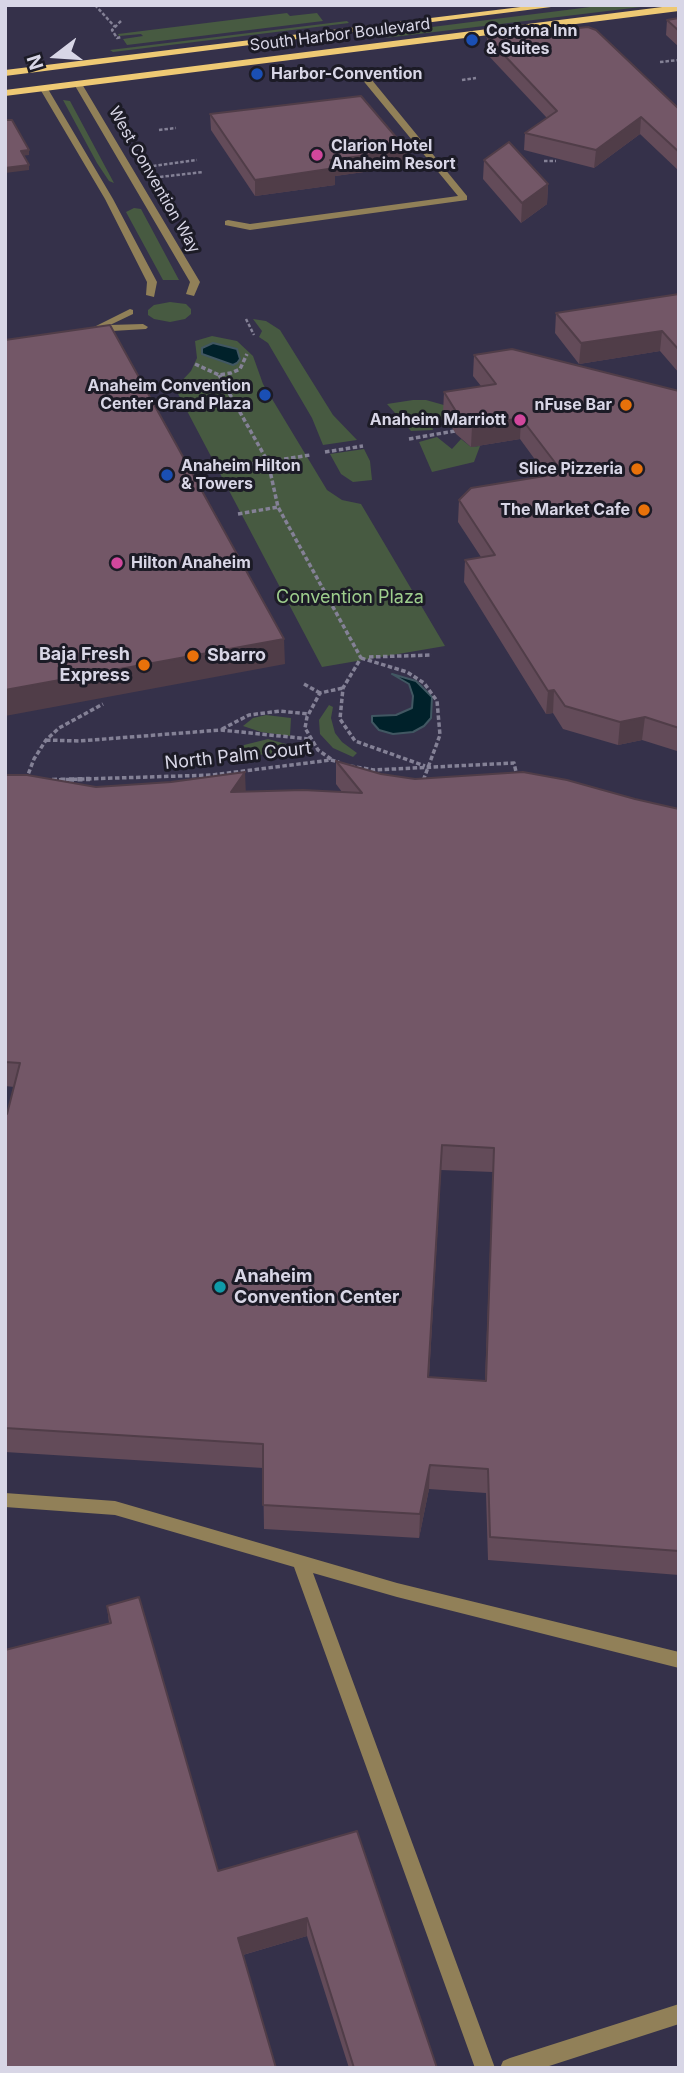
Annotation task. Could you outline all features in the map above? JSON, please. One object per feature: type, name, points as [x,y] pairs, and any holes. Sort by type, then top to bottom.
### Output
[{"type":"main road","name":"South Harbor Boulevard","points":[[5,73],[562,5]]},
{"type":"main road","name":"South Harbor Boulevard","points":[[5,93],[679,8]]},
{"type":"street","points":[[228,223],[250,227],[464,198],[364,76]]},
{"type":"street","name":"West Convention Way","points":[[78,84],[194,282],[191,294]]},
{"type":"street","points":[[44,89],[109,199],[152,282],[151,295]]},
{"type":"street","points":[[95,329],[130,312]]},
{"type":"street","points":[[82,331],[143,327]]},
{"type":"street","points":[[5,1500],[115,1508],[397,1590],[679,1660]]},
{"type":"street","points":[[300,1561],[485,2068]]},
{"type":"street","points":[[510,2068],[679,2014]]},
{"type":"path","points":[[40,5],[56,5]]},
{"type":"path","points":[[95,5],[115,27]]},
{"type":"path","points":[[660,62],[679,60]]},
{"type":"path","points":[[462,80],[476,78]]},
{"type":"path","points":[[159,130],[176,128]]},
{"type":"path","points":[[153,166],[197,160]]},
{"type":"path","points":[[544,161],[556,161]]},
{"type":"path","points":[[160,177],[204,172]]},
{"type":"path","points":[[246,318],[254,335]]},
{"type":"path","points":[[219,375],[240,369],[247,354]]},
{"type":"path","points":[[195,364],[219,375],[268,462],[278,507],[361,657],[407,671],[432,691],[440,715],[440,735],[419,791]]},
{"type":"path","points":[[409,439],[461,430]]},
{"type":"path","points":[[325,452],[363,446]]},
{"type":"path","points":[[215,470],[310,455]]},
{"type":"path","points":[[238,514],[278,507]]},
{"type":"path","points":[[361,657],[432,655]]},
{"type":"path","points":[[361,657],[343,688],[339,710],[346,730],[355,740],[428,767]]},
{"type":"path","points":[[304,684],[320,693],[343,688]]},
{"type":"path","points":[[320,693],[308,714],[305,728],[309,739],[331,760]]},
{"type":"path","points":[[26,780],[46,740],[59,728],[103,704]]},
{"type":"path","points":[[221,730],[249,715],[281,711],[308,714]]},
{"type":"path","points":[[46,740],[79,741],[221,730],[309,739]]},
{"type":"path","name":"North Palm Court","points":[[51,780],[212,775],[331,760],[374,769],[514,763],[519,785]]},
{"type":"path","points":[[16,779],[39,780]]},
{"type":"green space","points":[[606,5],[657,5],[385,38],[424,28]]},
{"type":"green space","points":[[287,13],[290,16],[317,13],[323,21],[127,45],[123,39],[143,36],[118,34]]},
{"type":"green space","points":[[347,21],[349,23],[113,52],[110,50]]},
{"type":"green space","points":[[63,100],[70,101],[114,183],[109,181],[97,163]]},
{"type":"green space","points":[[134,208],[141,209],[179,280],[163,280],[126,212]]},
{"type":"green space","points":[[170,302],[186,304],[191,309],[191,314],[185,319],[170,322],[148,315],[148,310],[154,305]]},
{"type":"green space","points":[[253,319],[266,321],[280,330],[333,415],[357,440],[323,445],[312,418],[268,343],[259,337],[262,331]]},
{"type":"green space","name":"Convention Plaza","points":[[212,336],[237,341],[253,356],[263,384],[327,490],[342,500],[361,504],[445,646],[322,667],[176,390],[191,371],[197,358],[195,341]]},
{"type":"green space","points":[[426,400],[451,407],[447,413],[448,421],[430,418],[433,430],[411,431],[387,404]]},
{"type":"green space","points":[[437,437],[452,449],[461,439],[471,447],[480,446],[474,462],[432,472],[419,442]]},
{"type":"green space","points":[[364,449],[370,461],[372,480],[353,482],[341,474],[330,454]]},
{"type":"green space","points":[[329,705],[333,707],[331,718],[335,733],[357,753],[353,757],[333,748],[320,734],[319,720]]},
{"type":"green space","points":[[266,715],[291,718],[290,736],[261,732],[243,726],[253,718]]},
{"type":"green space","points":[[268,739],[286,744],[297,757],[268,754],[239,757],[244,745]]},
{"type":"water","points":[[213,343],[237,349],[240,359],[233,365],[202,354],[202,348]]},
{"type":"water","points":[[392,674],[416,681],[432,697],[431,718],[413,732],[393,734],[379,730],[372,722],[372,716],[396,715],[412,708],[413,696],[409,684]]},
{"type":"building","points":[[679,18],[679,31],[667,20]]},
{"type":"building","points":[[588,27],[596,30],[679,109],[679,152],[641,117],[596,150],[525,133],[557,111],[487,37]]},
{"type":"building","name":"Clarion Hotel Anaheim Resort","points":[[361,96],[407,150],[330,160],[335,168],[255,180],[210,114]]},
{"type":"building","points":[[5,120],[12,120],[29,150],[21,151],[29,165],[5,168]]},
{"type":"building","points":[[509,142],[548,184],[522,203],[484,160]]},
{"type":"building","points":[[679,294],[679,350],[662,331],[581,343],[556,313]]},
{"type":"building","name":"Hilton Anaheim","points":[[110,325],[284,639],[5,690],[5,340]]},
{"type":"building","points":[[512,349],[679,391],[679,728],[645,717],[620,722],[565,706],[554,690],[548,691],[465,560],[495,555],[459,500],[471,488],[563,473],[521,418],[472,426],[457,413],[444,392],[496,384],[474,355]]},
{"type":"building","name":"Anaheim Convention Center","points":[[336,761],[381,774],[415,779],[523,772],[567,780],[679,809],[679,1551],[490,1537],[488,1469],[430,1465],[420,1514],[263,1505],[263,1444],[5,1428],[5,1114],[20,1063],[5,1062],[5,775],[27,775],[96,787],[171,782],[245,772],[231,792],[303,790],[362,793]],"holes":[[[442,1145],[494,1148],[486,1381],[428,1377]]]},
{"type":"building","points":[[139,1597],[218,1871],[357,1831],[437,2068],[354,2068],[307,1918],[238,1938],[276,2068],[5,2068],[5,1650],[111,1623],[107,1606]]},
{"type":"place","name":"Cortona Inn & Suites","points":[[472,40]]},
{"type":"place","name":"Harbor-Convention","points":[[257,74]]},
{"type":"place","name":"Clarion Hotel Anaheim Resort","points":[[317,155]]},
{"type":"place","name":"Anaheim Convention Center Grand Plaza","points":[[265,395]]},
{"type":"place","name":"nFuse Bar","points":[[626,405]]},
{"type":"place","name":"Anaheim Marriott","points":[[520,420]]},
{"type":"place","name":"Slice Pizzeria","points":[[637,469]]},
{"type":"place","name":"Anaheim Hilton & Towers","points":[[167,475]]},
{"type":"place","name":"The Market Cafe","points":[[644,510]]},
{"type":"place","name":"Hilton Anaheim","points":[[117,563]]},
{"type":"place","name":"Sbarro","points":[[193,656]]},
{"type":"place","name":"Baja Fresh Express","points":[[144,665]]},
{"type":"place","name":"Anaheim Convention Center","points":[[220,1287]]}]
